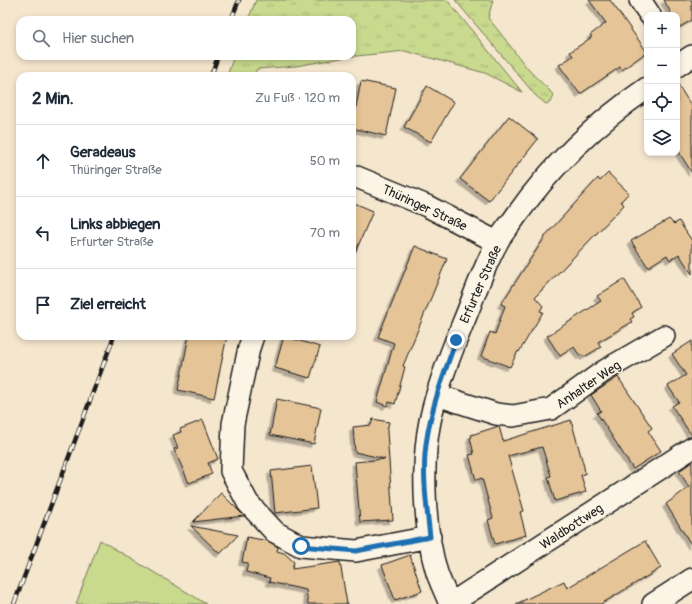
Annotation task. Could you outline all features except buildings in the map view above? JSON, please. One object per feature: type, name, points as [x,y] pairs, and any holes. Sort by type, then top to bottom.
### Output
[{"type":"street","points":[[640,0],[648,12]]},
{"type":"street","name":"Erfurter Straße","points":[[450,604],[437,573],[430,537],[425,488],[425,454],[430,421],[437,395],[456,340],[497,242],[536,188],[588,133],[644,90]]},
{"type":"street","name":"Thüringer Straße","points":[[356,177],[427,206],[497,242]]},
{"type":"street","name":"Anhalter Weg","points":[[437,395],[482,410],[514,416],[551,409],[604,371],[664,336]]},
{"type":"street","points":[[252,340],[233,424],[231,471],[248,503],[275,532],[301,546],[356,551],[430,537]]},
{"type":"street","name":"Waldbottweg","points":[[450,604],[692,448]]},
{"type":"street","points":[[653,604],[677,598],[692,579]]},
{"type":"green space","points":[[256,0],[447,0],[522,92],[485,73],[405,51],[356,56],[356,16],[250,16]]},
{"type":"green space","points":[[455,0],[493,0],[488,18],[528,69],[554,96],[551,102],[546,104],[536,96]]},
{"type":"green space","points":[[233,60],[330,60],[296,66],[257,69],[255,72],[228,72]]},
{"type":"green space","points":[[100,540],[195,597],[206,604],[76,604]]},
{"type":"railway","points":[[233,16],[239,0]]},
{"type":"railway","points":[[212,72],[217,60]]},
{"type":"railway","points":[[14,604],[113,340]]},
{"type":"route","points":[[301,546],[356,551],[430,537],[425,488],[425,454],[430,421],[437,395],[456,340]]}]
